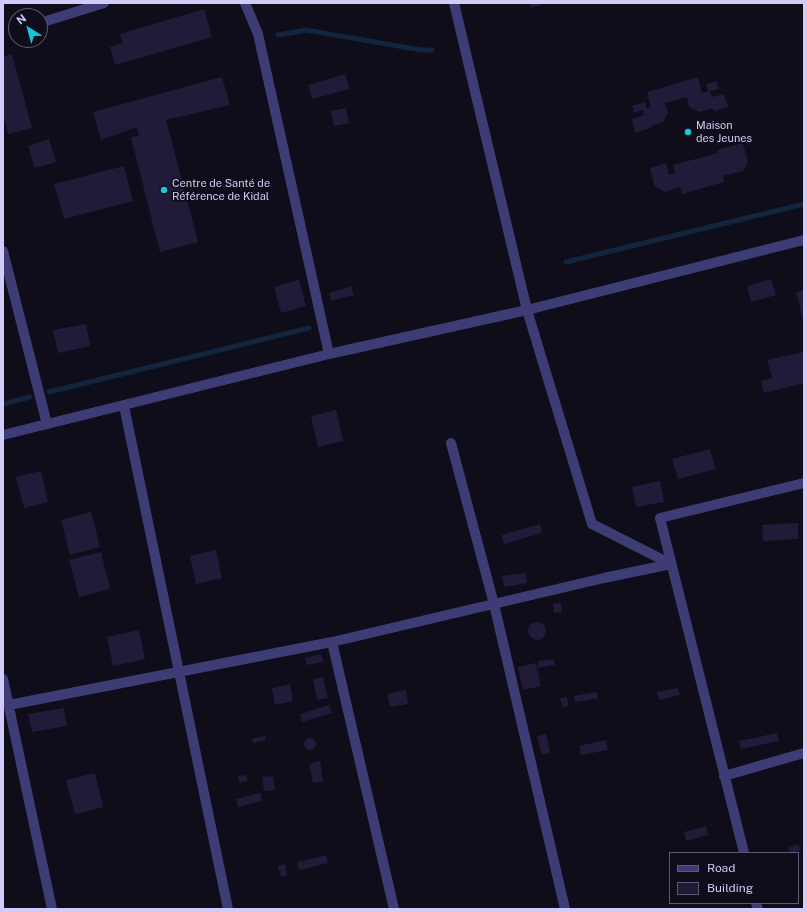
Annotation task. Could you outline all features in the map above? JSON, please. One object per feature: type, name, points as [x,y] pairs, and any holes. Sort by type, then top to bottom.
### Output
[{"type":"street","points":[[48,20],[104,3]]},
{"type":"street","points":[[245,3],[258,34],[329,354]]},
{"type":"street","points":[[454,3],[527,310],[592,524],[671,564]]},
{"type":"street","points":[[3,436],[329,354],[527,310],[804,240]]},
{"type":"street","points":[[3,251],[47,424]]},
{"type":"street","points":[[124,406],[228,909]]},
{"type":"street","points":[[451,443],[494,604],[565,909]]},
{"type":"street","points":[[744,852],[660,518],[804,483]]},
{"type":"street","points":[[9,706],[332,642],[671,564]]},
{"type":"street","points":[[332,642],[394,909]]},
{"type":"street","points":[[3,679],[52,909]]},
{"type":"street","points":[[724,776],[804,753]]},
{"type":"building","points":[[530,3],[548,3],[531,8]]},
{"type":"building","points":[[204,9],[212,37],[115,65],[110,47],[123,43],[120,34]]},
{"type":"building","points":[[12,54],[32,128],[8,134],[3,114],[3,57]]},
{"type":"building","points":[[345,74],[350,89],[312,99],[308,85]]},
{"type":"building","points":[[222,77],[230,105],[166,120],[198,242],[160,252],[131,137],[139,136],[137,127],[101,140],[93,112]]},
{"type":"building","points":[[698,77],[702,93],[708,91],[706,84],[717,81],[719,89],[710,91],[712,97],[724,94],[728,107],[714,111],[713,108],[700,112],[689,107],[687,97],[665,103],[668,113],[663,122],[635,133],[632,119],[644,115],[643,110],[634,113],[632,106],[645,102],[647,109],[651,107],[647,92]]},
{"type":"building","points":[[346,108],[349,123],[334,126],[331,111]]},
{"type":"building","points":[[49,139],[56,162],[35,168],[28,146]]},
{"type":"building","points":[[743,143],[748,163],[743,171],[723,176],[724,182],[682,194],[680,187],[665,192],[654,185],[650,168],[666,163],[669,175],[675,173],[673,165],[718,153],[717,150]]},
{"type":"building","points":[[124,166],[133,201],[64,219],[54,184]]},
{"type":"building","points":[[771,279],[776,295],[751,302],[747,286]]},
{"type":"building","points":[[299,280],[306,306],[281,313],[274,287]]},
{"type":"building","points":[[351,286],[354,295],[331,301],[329,293]]},
{"type":"building","points":[[804,290],[804,320],[803,320],[796,292]]},
{"type":"building","points":[[86,324],[90,346],[58,353],[53,330]]},
{"type":"building","points":[[803,352],[804,383],[764,393],[761,381],[772,378],[767,360]]},
{"type":"building","points":[[336,410],[343,441],[318,447],[311,416]]},
{"type":"building","points":[[710,449],[716,469],[678,479],[672,459]]},
{"type":"building","points":[[41,471],[48,502],[24,508],[16,477]]},
{"type":"building","points":[[660,481],[664,502],[636,507],[632,487]]},
{"type":"building","points":[[91,512],[100,547],[70,555],[61,520]]},
{"type":"building","points":[[798,523],[798,539],[763,541],[762,525]]},
{"type":"building","points":[[540,524],[542,533],[504,544],[502,535]]},
{"type":"building","points":[[216,550],[222,578],[196,584],[190,556]]},
{"type":"building","points":[[101,552],[110,589],[79,597],[69,560]]},
{"type":"building","points":[[525,573],[527,583],[504,587],[502,576]]},
{"type":"building","points":[[561,603],[562,612],[554,613],[553,604]]},
{"type":"building","points":[[537,622],[543,625],[546,631],[543,637],[537,640],[531,637],[528,631],[531,625]]},
{"type":"building","points":[[139,630],[145,659],[113,666],[107,637]]},
{"type":"building","points":[[321,654],[323,662],[307,665],[305,658]]},
{"type":"building","points":[[554,659],[555,665],[538,668],[538,661]]},
{"type":"building","points":[[536,663],[541,686],[523,690],[518,667]]},
{"type":"building","points":[[323,677],[328,698],[317,700],[313,679]]},
{"type":"building","points":[[290,684],[293,701],[275,705],[272,688]]},
{"type":"building","points":[[678,688],[680,695],[659,700],[657,692]]},
{"type":"building","points":[[406,690],[408,704],[390,707],[387,694]]},
{"type":"building","points":[[596,692],[598,698],[575,702],[574,696]]},
{"type":"building","points":[[567,697],[569,706],[562,707],[560,698]]},
{"type":"building","points":[[329,705],[332,713],[302,722],[300,714]]},
{"type":"building","points":[[64,708],[67,726],[32,732],[28,714]]},
{"type":"building","points":[[777,733],[779,741],[741,749],[739,741]]},
{"type":"building","points":[[546,734],[550,753],[542,755],[537,736]]},
{"type":"building","points":[[265,736],[266,740],[253,743],[252,739]]},
{"type":"building","points":[[308,738],[312,738],[316,744],[312,750],[308,750],[304,746],[304,742]]},
{"type":"building","points":[[606,740],[608,750],[581,755],[579,746]]},
{"type":"building","points":[[320,761],[323,781],[313,783],[309,764]]},
{"type":"building","points":[[95,773],[103,807],[75,814],[66,780]]},
{"type":"building","points":[[247,775],[247,781],[239,782],[238,776]]},
{"type":"building","points":[[273,776],[275,790],[264,791],[262,777]]},
{"type":"building","points":[[260,793],[262,801],[238,807],[236,799]]},
{"type":"building","points":[[706,826],[708,835],[686,841],[684,832]]},
{"type":"building","points":[[798,844],[801,851],[790,852],[788,848]]},
{"type":"building","points":[[326,855],[328,863],[299,870],[297,862]]},
{"type":"building","points":[[285,864],[287,876],[281,877],[278,866]]},
{"type":"waterway","points":[[278,35],[306,30],[421,50],[432,50]]},
{"type":"waterway","points":[[566,262],[804,204]]},
{"type":"waterway","points":[[49,392],[309,328]]},
{"type":"waterway","points":[[3,404],[30,397]]},
{"type":"place","name":"Maison des Jeunes","points":[[688,132]]},
{"type":"place","name":"Centre de Santé de Référence de Kidal","points":[[164,190]]}]
